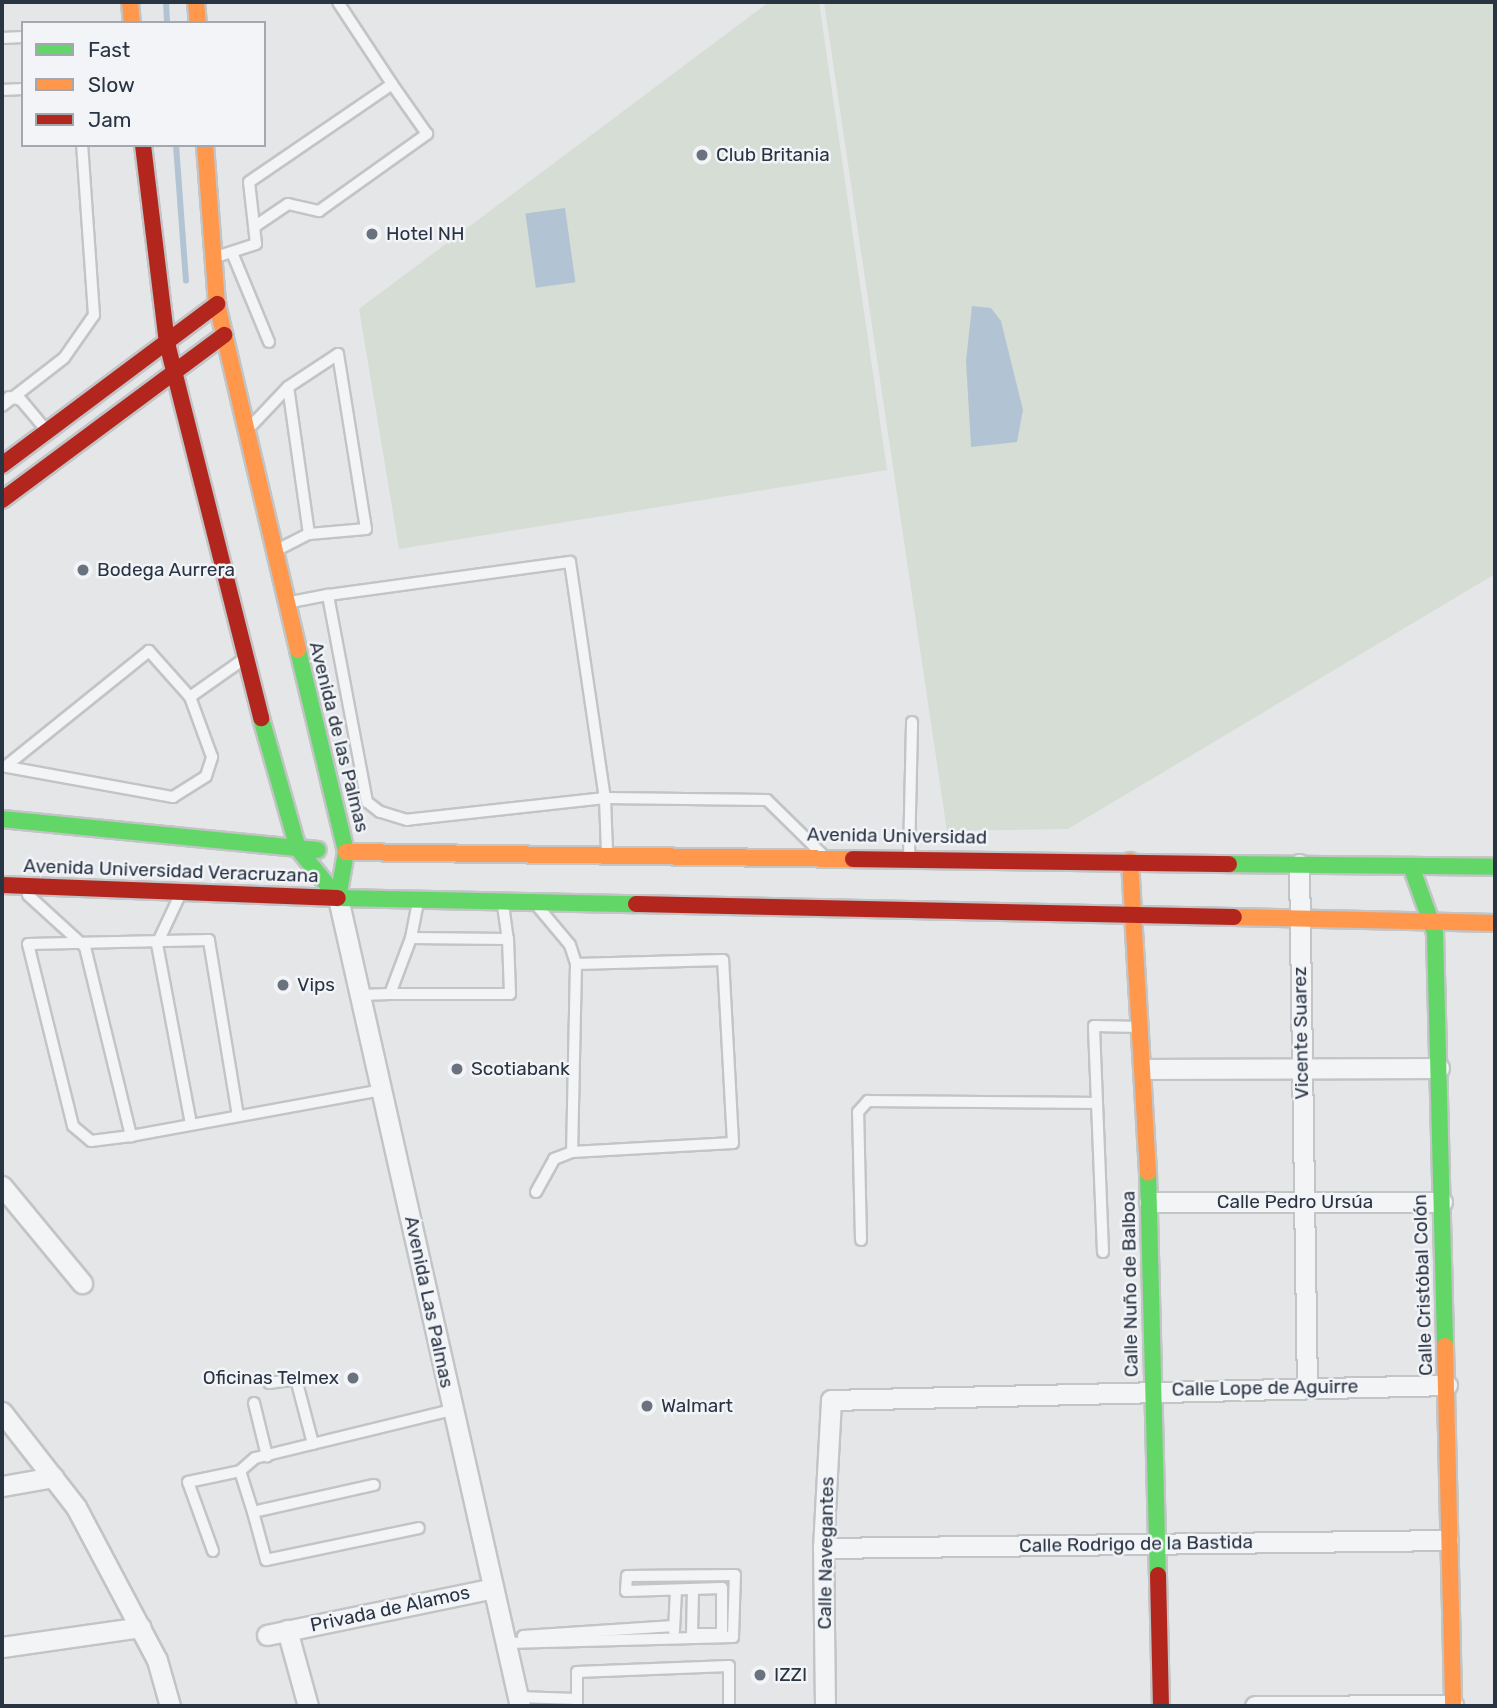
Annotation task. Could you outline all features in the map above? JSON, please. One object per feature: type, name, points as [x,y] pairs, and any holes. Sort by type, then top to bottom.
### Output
[{"type":"main road","points":[[130,2],[132,21]]},
{"type":"main road","points":[[196,2],[198,21]]},
{"type":"main road","points":[[143,147],[167,343],[245,659],[298,849],[338,898],[418,903],[1495,923]]},
{"type":"main road","name":"Avenida de las Palmas","points":[[205,147],[211,257],[217,304],[244,434],[346,852],[338,898]]},
{"type":"main road","points":[[2,465],[217,304]]},
{"type":"main road","points":[[2,474],[8,495],[224,335]]},
{"type":"main road","name":"Avenida Universidad Veracruzana","points":[[2,818],[298,849]]},
{"type":"main road","name":"Avenida Universidad","points":[[298,849],[346,852],[607,850],[1495,867]]},
{"type":"main road","name":"Calle Nuño de Balboa","points":[[1129,861],[1146,1069],[1161,1706]]},
{"type":"main road","name":"Calle Cristóbal Colón","points":[[1412,866],[1432,920],[1439,1068],[1453,1706]]},
{"type":"main road","name":"Avenida Universidad Veracruzana","points":[[10,886],[338,898]]},
{"type":"street","name":"Vicente Suarez","points":[[1299,864],[1307,1388]]},
{"type":"street","name":"Avenida Las Palmas","points":[[338,898],[519,1702]]},
{"type":"street","points":[[1146,1069],[1439,1068]]},
{"type":"street","points":[[2,1186],[82,1283]]},
{"type":"street","name":"Calle Pedro Ursúa","points":[[1149,1202],[1442,1202]]},
{"type":"street","name":"Calle Lope de Aguirre","points":[[831,1400],[1153,1389],[1447,1385]]},
{"type":"street","name":"Calle Navegantes","points":[[825,1706],[823,1548],[831,1400]]},
{"type":"street","points":[[2,1412],[76,1507],[141,1627],[170,1706]]},
{"type":"street","points":[[2,1486],[53,1477]]},
{"type":"street","name":"Calle Rodrigo de la Bastida","points":[[823,1548],[1448,1540]]},
{"type":"street","name":"Privada de Alamos","points":[[267,1635],[493,1588]]},
{"type":"street","points":[[2,1647],[141,1627]]},
{"type":"street","name":"Privada de Alamos","points":[[287,1630],[308,1706]]},
{"type":"street","points":[[1255,1706],[1453,1706]]},
{"type":"lane","points":[[254,227],[288,204],[319,211],[427,134],[338,2]]},
{"type":"lane","points":[[2,38],[21,37]]},
{"type":"lane","points":[[211,257],[233,255],[256,244],[249,182],[392,84]]},
{"type":"lane","points":[[2,90],[21,89]]},
{"type":"lane","points":[[2,406],[64,358],[94,315],[82,147]]},
{"type":"lane","points":[[233,255],[269,342]]},
{"type":"lane","points":[[244,434],[288,387],[338,354],[366,529],[309,534],[272,552]]},
{"type":"lane","points":[[288,387],[309,534]]},
{"type":"lane","points":[[2,398],[15,397]]},
{"type":"lane","points":[[15,397],[46,430]]},
{"type":"lane","points":[[284,603],[570,562],[605,799],[607,850]]},
{"type":"lane","points":[[328,595],[367,802],[407,820],[605,799],[767,800],[825,856]]},
{"type":"lane","points":[[149,651],[190,697],[212,757],[206,776],[173,797],[4,766],[149,651]]},
{"type":"lane","points":[[190,697],[245,659]]},
{"type":"lane","points":[[909,857],[912,722]]},
{"type":"lane","points":[[10,886],[85,947],[131,1136]]},
{"type":"lane","points":[[181,893],[157,944],[191,1124]]},
{"type":"lane","points":[[390,994],[411,938],[418,903]]},
{"type":"lane","points":[[361,995],[510,994],[508,939],[503,904]]},
{"type":"lane","points":[[536,905],[570,945],[576,964],[572,1152]]},
{"type":"lane","points":[[411,938],[508,939]]},
{"type":"lane","points":[[238,1116],[209,940],[85,947],[28,944],[73,1126],[91,1141],[131,1136],[382,1090]]},
{"type":"lane","points":[[536,1192],[554,1159],[572,1152],[733,1143],[723,960],[576,964]]},
{"type":"lane","points":[[1103,1252],[1094,1026],[1143,1027]]},
{"type":"lane","points":[[861,1240],[858,1112],[868,1101],[1097,1103]]},
{"type":"lane","points":[[269,1383],[296,1379],[313,1444]]},
{"type":"lane","points":[[254,1403],[267,1456]]},
{"type":"lane","points":[[213,1551],[188,1482],[240,1471],[267,1456],[452,1410]]},
{"type":"lane","points":[[240,1471],[266,1560],[419,1528]]},
{"type":"lane","points":[[253,1512],[374,1485]]},
{"type":"lane","points":[[505,1641],[733,1637],[735,1575],[627,1576],[626,1591],[722,1588],[722,1634],[692,1634],[693,1589]]},
{"type":"lane","points":[[674,1637],[676,1590]]},
{"type":"lane","points":[[505,1641],[674,1626]]},
{"type":"lane","points":[[519,1702],[577,1702],[577,1672],[729,1666],[729,1706]]},
{"type":"shaded area","name":"Club Britania","points":[[769,2],[819,2],[887,470],[399,549],[359,309]]},
{"type":"shaded area","points":[[824,2],[1495,2],[1495,574],[1068,829],[947,831]]},
{"type":"water","points":[[565,208],[575,282],[536,288],[525,214]]},
{"type":"water","points":[[972,306],[991,308],[1001,321],[1023,410],[1017,442],[971,447],[966,361]]},
{"type":"waterway","points":[[166,2],[167,21]]},
{"type":"waterway","points":[[176,147],[186,281]]},
{"type":"traffic: fast","points":[[298,650],[346,852],[338,898]]},
{"type":"traffic: fast","points":[[261,718],[298,849],[338,898]]},
{"type":"traffic: fast","points":[[2,819],[317,850]]},
{"type":"traffic: fast","points":[[1229,864],[1495,867]]},
{"type":"traffic: fast","points":[[1411,866],[1435,933],[1445,1346]]},
{"type":"traffic: fast","points":[[338,898],[636,904]]},
{"type":"traffic: fast","points":[[1148,1172],[1158,1575]]},
{"type":"traffic: slow","points":[[130,2],[132,21]]},
{"type":"traffic: slow","points":[[196,2],[198,21]]},
{"type":"traffic: slow","points":[[205,147],[217,304],[298,650]]},
{"type":"traffic: slow","points":[[346,852],[853,859]]},
{"type":"traffic: slow","points":[[1130,861],[1148,1172]]},
{"type":"traffic: slow","points":[[1234,917],[1495,923]]},
{"type":"traffic: slow","points":[[1445,1346],[1453,1706]]},
{"type":"traffic: jam","points":[[143,147],[167,343],[261,718]]},
{"type":"traffic: jam","points":[[2,465],[217,304]]},
{"type":"traffic: jam","points":[[2,500],[224,335]]},
{"type":"traffic: jam","points":[[853,859],[1229,864]]},
{"type":"traffic: jam","points":[[2,885],[338,898]]},
{"type":"traffic: jam","points":[[636,904],[1234,917]]},
{"type":"traffic: jam","points":[[1158,1575],[1161,1706]]},
{"type":"place","name":"Club Britania","points":[[702,155]]},
{"type":"place","name":"Hotel NH","points":[[372,234]]},
{"type":"place","name":"Bodega Aurrera","points":[[83,570]]},
{"type":"place","name":"Vips","points":[[283,985]]},
{"type":"place","name":"Scotiabank","points":[[457,1069]]},
{"type":"place","name":"Oficinas Telmex","points":[[353,1378]]},
{"type":"place","name":"Walmart","points":[[647,1406]]},
{"type":"place","name":"IZZI","points":[[760,1675]]}]
